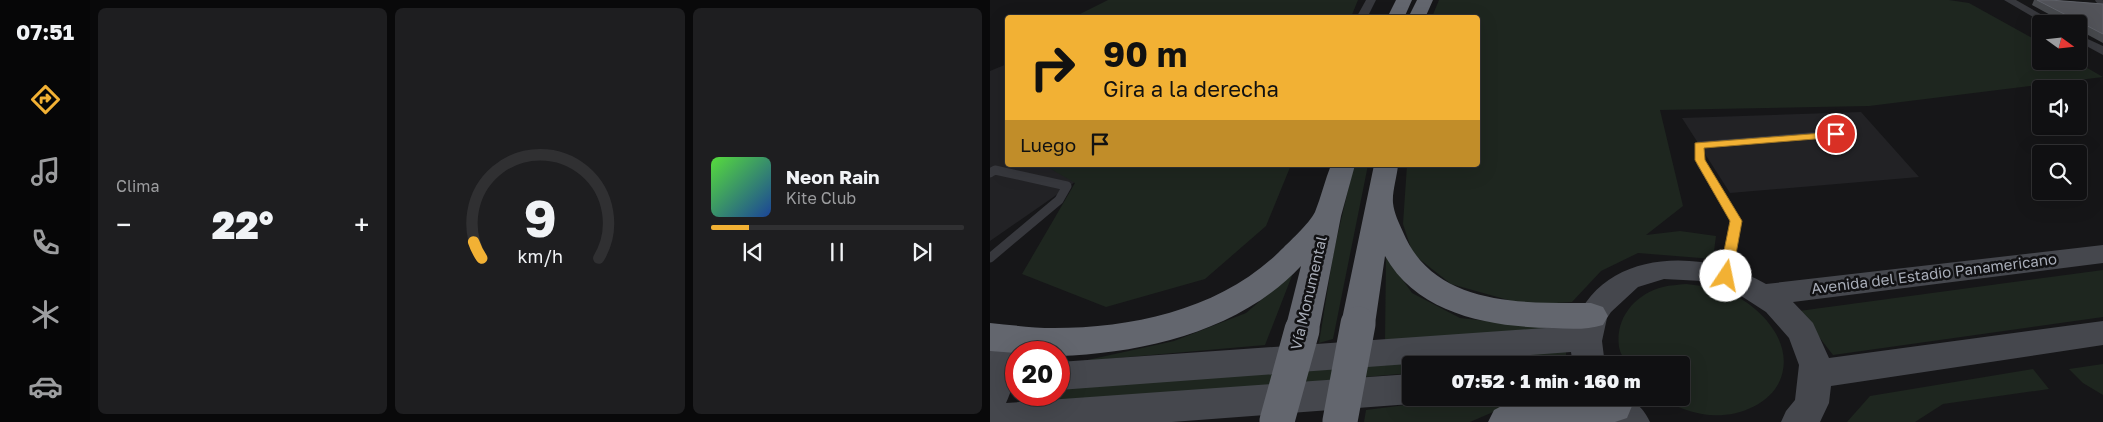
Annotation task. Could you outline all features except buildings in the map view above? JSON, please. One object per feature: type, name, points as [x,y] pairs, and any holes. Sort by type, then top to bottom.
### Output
[{"type":"highway","points":[[1396,15],[1404,0]]},
{"type":"highway","points":[[1418,15],[1425,0]]},
{"type":"highway","name":"Vía Monumental","points":[[1277,422],[1302,330],[1327,216],[1342,167]]},
{"type":"highway","points":[[1340,421],[1386,167]]},
{"type":"highway","points":[[1379,200],[1388,230],[1405,264],[1423,281],[1445,296],[1493,310],[1524,314],[1589,339]]},
{"type":"highway","points":[[990,338],[1053,342],[1104,340],[1196,319],[1228,303],[1270,277],[1327,216]]},
{"type":"highway","points":[[1508,422],[1529,410],[1617,409]]},
{"type":"street","points":[[1363,15],[1371,0]]},
{"type":"street","points":[[2009,0],[2036,15]]},
{"type":"street","points":[[2083,4],[2103,5]]},
{"type":"street","points":[[2088,43],[2103,51]]},
{"type":"street","name":"Avenida del Estadio Panamericano","points":[[1765,295],[2103,254]]},
{"type":"street","points":[[1070,375],[1589,339],[1608,294],[1631,278],[1660,270],[1684,269],[1726,276],[1746,284],[1765,295],[1785,311],[1801,330],[1812,352],[1817,374],[1812,404],[1799,422]]},
{"type":"street","points":[[1817,374],[2103,333]]},
{"type":"street","points":[[990,338],[997,347],[1002,361],[1002,386]]},
{"type":"street","points":[[990,420],[1402,390]]},
{"type":"lane","points":[[2098,0],[2103,5]]},
{"type":"lane","points":[[1726,276],[1736,221],[1700,160],[1699,145],[1836,134]]},
{"type":"lane","points":[[990,173],[995,170],[1067,186],[1059,200],[990,258]]},
{"type":"shaded area","points":[[1108,0],[1358,0],[1352,15],[1078,15]]},
{"type":"shaded area","points":[[1439,0],[1949,0],[1969,3],[2032,38],[2032,70],[2088,70],[2088,68],[2103,77],[2079,80],[2032,80],[2032,86],[1869,106],[1660,110],[1683,206],[1646,235],[1680,231],[1716,236],[1713,259],[1638,253],[1601,271],[1572,302],[1526,305],[1451,284],[1413,254],[1403,224],[1407,167],[1480,167],[1480,15],[1433,15]]},
{"type":"shaded area","points":[[1005,65],[1005,167],[1049,167],[1075,182],[990,241],[990,71]]},
{"type":"shaded area","points":[[1861,112],[1919,177],[1730,193],[1682,118]]},
{"type":"shaded area","points":[[1047,167],[1290,167],[1266,226],[1205,279],[1106,307],[1022,274],[1075,183]]},
{"type":"shaded area","points":[[1354,167],[1368,167],[1333,339],[1319,343],[1334,250]]},
{"type":"shaded area","points":[[1386,256],[1412,293],[1460,318],[1568,330],[1385,341]]},
{"type":"shaded area","points":[[2103,270],[2103,317],[1833,355],[1799,311]]},
{"type":"shaded area","points":[[1293,273],[1265,345],[1083,361],[1174,341],[1246,313]]},
{"type":"shaded area","points":[[1686,284],[1716,289],[1734,295],[1763,316],[1777,336],[1784,358],[1779,382],[1763,401],[1740,412],[1727,415],[1702,414],[1680,408],[1676,406],[1690,406],[1690,356],[1622,356],[1619,336],[1620,326],[1629,309],[1644,295],[1666,286]]},
{"type":"shaded area","points":[[1566,350],[1566,356],[1488,356]]},
{"type":"shaded area","points":[[1402,363],[1402,374],[1070,403],[1070,388]]},
{"type":"shaded area","points":[[2103,364],[2103,395],[2083,383],[2069,369]]},
{"type":"shaded area","points":[[2033,369],[2049,389],[1943,404],[1915,422],[1847,422],[1870,396]]},
{"type":"shaded area","points":[[1402,405],[1507,406],[1470,422],[1364,422],[1366,410]]},
{"type":"route","points":[[1726,276],[1736,221],[1700,160],[1699,145],[1836,134]]}]
